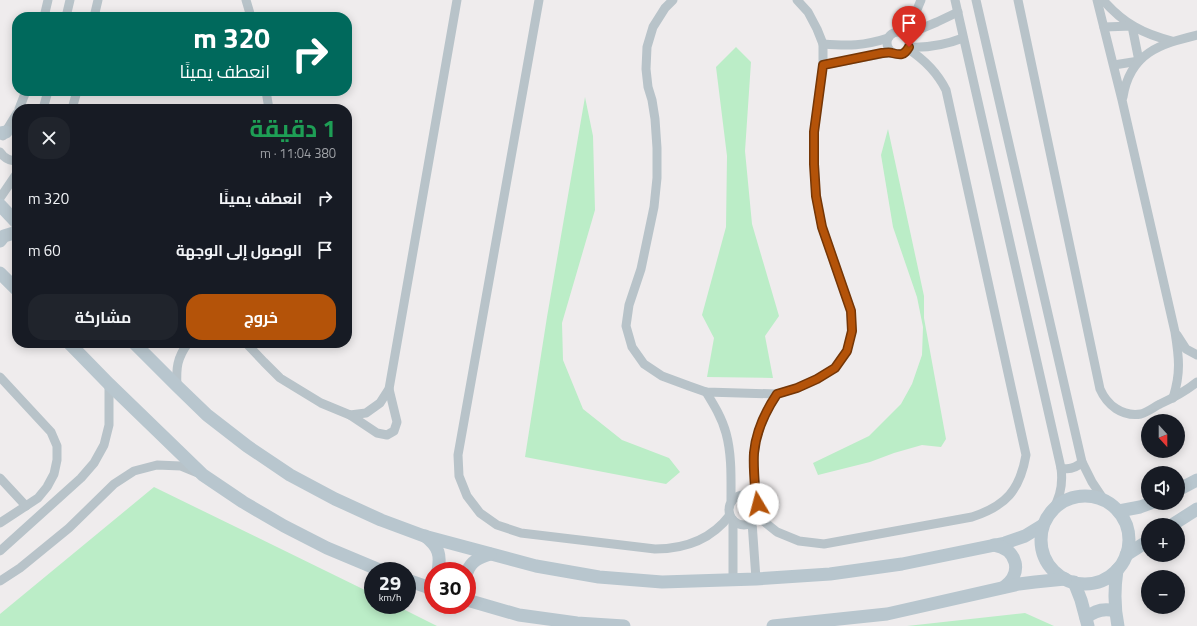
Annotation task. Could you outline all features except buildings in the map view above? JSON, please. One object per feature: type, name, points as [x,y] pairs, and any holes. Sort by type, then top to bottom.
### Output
[{"type":"street","points":[[45,12],[48,0]]},
{"type":"street","points":[[67,12],[70,0]]},
{"type":"street","points":[[95,12],[98,0]]},
{"type":"street","points":[[246,0],[250,12]]},
{"type":"street","points":[[350,415],[366,413],[376,407],[388,389],[456,0]]},
{"type":"street","points":[[539,0],[458,455],[459,476],[466,496],[480,512],[497,525],[521,533],[654,549],[670,549],[685,546],[700,540],[713,532],[731,517]]},
{"type":"street","points":[[673,0],[665,8],[653,27],[647,47],[646,69],[656,126],[657,178],[654,208],[641,269],[628,305],[626,326],[632,347],[644,364],[662,376],[706,392],[777,394],[804,385],[835,368],[847,351],[852,331],[851,311],[822,227],[816,196],[814,132],[823,65],[823,44],[808,12],[797,0]]},
{"type":"street","points":[[904,34],[921,0]]},
{"type":"street","points":[[955,0],[1062,475],[1061,489],[1053,509]]},
{"type":"street","points":[[976,0],[1082,462],[1092,482],[1104,500]]},
{"type":"street","points":[[1018,0],[1100,389],[1104,397],[1113,407],[1125,413],[1142,414],[1174,398],[1197,382]]},
{"type":"street","points":[[1097,0],[1114,65],[1175,332],[1179,361],[1179,374],[1174,398]]},
{"type":"street","points":[[1103,0],[1121,18],[1132,26],[1144,33],[1172,41]]},
{"type":"street","points":[[823,44],[856,45],[872,43],[888,38],[895,33],[904,34],[927,27],[958,12]]},
{"type":"street","points":[[1104,27],[1132,26]]},
{"type":"street","points":[[1132,26],[1139,61]]},
{"type":"street","points":[[904,34],[908,38],[908,48]]},
{"type":"street","points":[[1122,100],[1128,79],[1132,70],[1139,61],[1154,49],[1172,41],[1197,35]]},
{"type":"street","points":[[888,38],[887,46],[891,52],[898,55],[902,54],[908,48],[931,47],[963,38]]},
{"type":"street","points":[[754,519],[777,532],[799,541],[824,544],[849,540],[972,517],[986,513],[999,505],[1010,495],[1018,483],[1023,469],[1026,454],[946,90],[938,75],[927,62],[908,48]]},
{"type":"street","points":[[823,65],[891,52]]},
{"type":"street","points":[[1114,65],[1139,61]]},
{"type":"street","points":[[2,135],[12,120]]},
{"type":"street","points":[[0,152],[12,161]]},
{"type":"street","points":[[0,198],[12,180]]},
{"type":"street","points":[[0,205],[12,217]]},
{"type":"street","points":[[0,241],[4,236],[12,234]]},
{"type":"street","points":[[0,273],[12,285]]},
{"type":"street","points":[[1175,332],[1186,349],[1197,355]]},
{"type":"street","points":[[74,348],[203,475],[243,502],[284,526],[327,548],[364,563]]},
{"type":"street","points":[[139,348],[207,415],[247,446],[290,475],[335,499],[381,520],[424,536],[536,566],[599,577],[662,582],[756,579],[830,574],[902,564],[994,545],[1015,540],[1043,525]]},
{"type":"street","points":[[176,386],[176,370],[178,360],[184,348]]},
{"type":"street","points":[[251,348],[280,378],[321,403],[350,415],[377,433],[387,435],[394,431],[397,422],[388,389]]},
{"type":"street","points":[[0,377],[51,432],[57,446],[57,460],[54,474],[47,487],[38,498],[0,523]]},
{"type":"street","points":[[0,551],[81,478],[94,463],[104,445],[109,425],[110,384]]},
{"type":"street","points":[[706,392],[718,412],[726,433],[730,456],[731,501],[729,506],[731,517],[733,580]]},
{"type":"street","points":[[756,579],[754,519],[759,508],[756,500],[754,453],[758,432],[765,412],[777,394]]},
{"type":"street","points":[[1060,468],[1070,469],[1082,462]]},
{"type":"street","points":[[0,581],[20,568],[69,528],[114,484],[134,471],[157,465],[180,466],[203,475]]},
{"type":"street","points":[[0,478],[26,506]]},
{"type":"street","points":[[1185,486],[1197,480]]},
{"type":"street","points":[[731,501],[735,497],[746,494],[756,500]]},
{"type":"street","points":[[773,626],[887,614],[1034,582],[1070,581],[1083,584],[1097,582],[1110,576],[1122,563],[1129,546],[1128,532],[1124,519],[1119,511],[1112,505],[1096,497],[1077,496],[1060,503],[1047,516],[1043,525],[1041,543],[1042,552],[1051,568],[1070,581],[1082,600],[1087,622]]},
{"type":"street","points":[[1119,511],[1141,507]]},
{"type":"street","points":[[1183,518],[1197,509]]},
{"type":"street","points":[[731,517],[737,523],[742,524],[747,524],[754,519]]},
{"type":"street","points":[[424,536],[433,542],[438,551],[440,562]]},
{"type":"street","points":[[994,545],[1009,551],[1014,560],[1016,570],[1014,576],[1004,588]]},
{"type":"street","points":[[1126,555],[1141,545]]},
{"type":"street","points":[[473,562],[481,556],[490,554]]},
{"type":"street","points":[[1117,570],[1114,591],[1115,611],[1118,626]]},
{"type":"street","points":[[476,600],[519,615],[577,623],[624,626]]},
{"type":"street","points":[[1087,622],[1096,610],[1103,609],[1115,611]]},
{"type":"green space","points":[[736,47],[751,62],[745,151],[752,224],[779,316],[765,336],[773,378],[707,377],[714,338],[702,315],[726,227],[727,156],[716,67]]},
{"type":"green space","points":[[585,97],[593,136],[595,210],[562,323],[563,360],[583,409],[622,440],[669,458],[680,472],[666,484],[525,457],[547,317]]},
{"type":"green space","points":[[888,129],[924,296],[924,318],[946,439],[941,447],[922,445],[870,462],[818,475],[813,463],[869,436],[901,404],[912,384],[922,355],[923,327],[917,297],[893,227],[881,155]]},
{"type":"green space","points":[[154,487],[364,590],[364,614],[413,614],[437,626],[0,626],[0,614]]},
{"type":"green space","points":[[1025,613],[1054,626],[907,626]]},
{"type":"route","points":[[758,504],[756,500],[754,453],[758,432],[765,412],[777,394],[797,388],[817,379],[835,368],[847,351],[852,331],[851,311],[822,227],[816,196],[814,132],[823,65],[882,53],[891,52],[898,55],[906,52],[909,47]]}]
